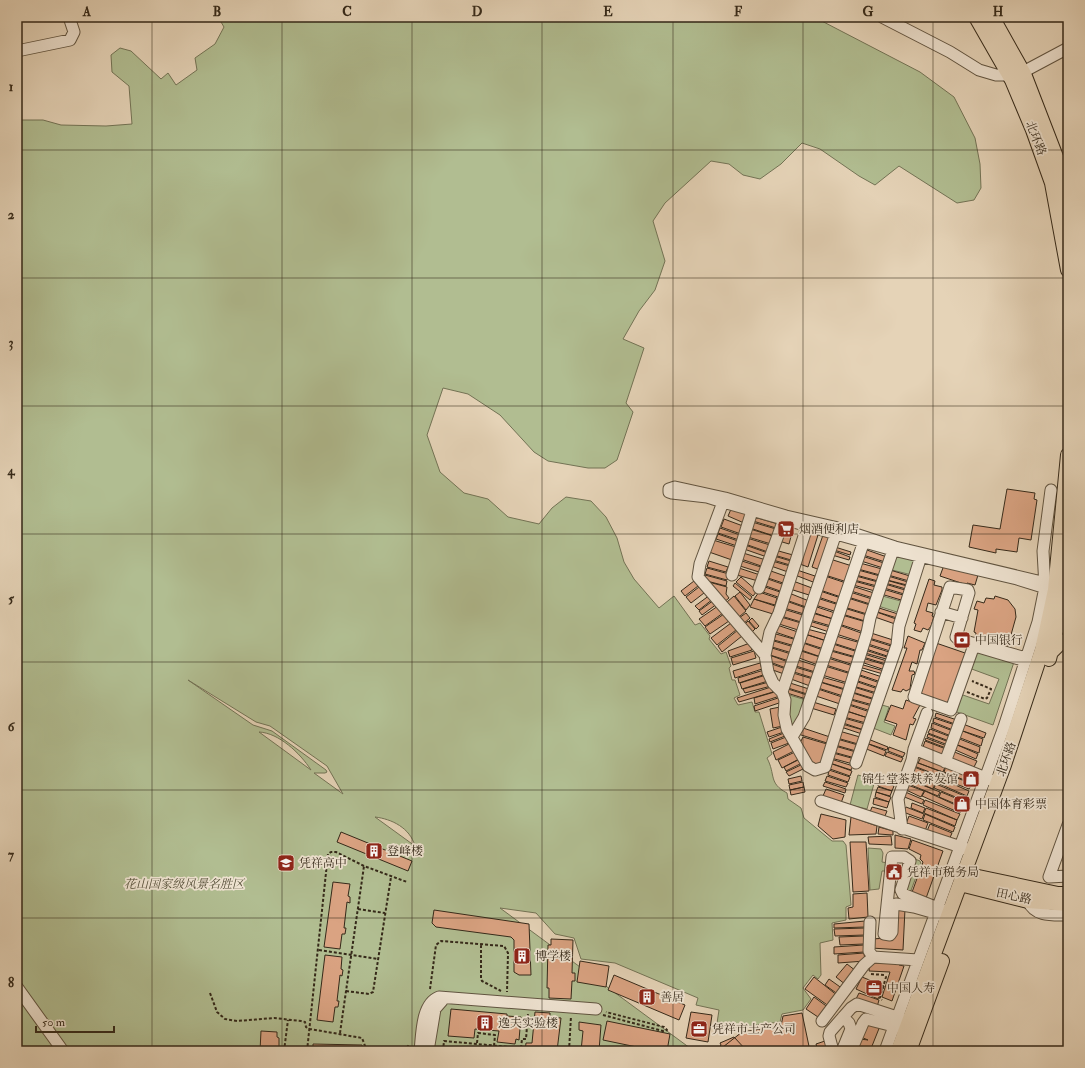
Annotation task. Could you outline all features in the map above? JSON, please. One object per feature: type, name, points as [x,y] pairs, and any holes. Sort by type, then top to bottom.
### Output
[{"type":"main road","name":"北环路","points":[[976,17],[1017,74],[1052,183],[1068,270]]},
{"type":"main road","name":"北环路","points":[[992,17],[1063,175],[1068,202]]},
{"type":"main road","name":"北环路","points":[[909,1051],[966,880],[1016,756],[1046,651],[1055,588],[1068,455]]},
{"type":"main road","name":"北环路","points":[[898,1051],[902,1024],[943,913],[966,880],[966,849],[990,802],[991,780],[1018,723],[1046,651],[1061,638],[1055,588],[1068,562]]},
{"type":"main road","points":[[1061,638],[1068,630]]},
{"type":"main road","name":"田心路","points":[[966,880],[1068,894]]},
{"type":"main road","name":"田心路","points":[[966,880],[1028,900],[1068,904]]},
{"type":"street","points":[[17,51],[70,40],[74,32],[69,17]]},
{"type":"street","points":[[882,17],[950,52],[979,70],[996,75],[1017,74],[1068,48]]},
{"type":"street","points":[[675,487],[719,496],[786,516],[834,527],[895,547],[1055,588],[894,550],[808,524],[752,511],[707,497],[669,492],[670,489],[675,487]]},
{"type":"street","points":[[885,1051],[902,1024],[918,960],[943,913],[966,849],[975,806],[991,780],[1004,727],[1041,613],[1055,588],[1043,551],[1051,490]]},
{"type":"street","points":[[723,502],[700,564],[698,577],[765,655]]},
{"type":"street","points":[[732,574],[752,511]]},
{"type":"street","points":[[759,588],[784,519]]},
{"type":"street","points":[[808,524],[779,613],[770,632],[765,655],[768,672],[773,683],[782,692],[785,700],[785,726],[808,766],[815,770],[823,768],[867,633],[870,618],[894,550]]},
{"type":"street","points":[[782,692],[836,533]]},
{"type":"street","points":[[792,737],[804,717],[864,541]]},
{"type":"street","points":[[856,763],[897,645],[899,626],[921,556]]},
{"type":"street","points":[[951,587],[968,590],[969,593],[956,637],[958,639],[1026,659],[975,646],[972,648],[952,708],[949,710],[916,698],[914,695],[948,588],[951,587]]},
{"type":"street","points":[[941,612],[962,618]]},
{"type":"street","points":[[902,828],[898,799],[927,714]]},
{"type":"street","points":[[945,762],[961,719]]},
{"type":"street","points":[[1004,727],[1018,723]]},
{"type":"street","points":[[914,749],[991,780]]},
{"type":"street","points":[[821,801],[966,849]]},
{"type":"street","points":[[975,806],[990,802]]},
{"type":"street","points":[[1042,891],[1049,877],[1068,825]]},
{"type":"street","points":[[892,857],[904,857],[910,861],[901,890],[903,894],[943,913],[896,904],[893,908],[892,932],[890,935],[884,934],[892,857]]},
{"type":"street","points":[[1049,877],[1068,876]]},
{"type":"street","points":[[1028,900],[1031,907],[1036,912],[1068,915]]},
{"type":"street","points":[[870,922],[869,950],[873,957]]},
{"type":"street","points":[[822,1021],[864,965],[873,957],[918,960]]},
{"type":"street","points":[[17,987],[63,1051]]},
{"type":"street","points":[[420,1051],[428,1006],[439,997],[596,1012]]},
{"type":"street","points":[[428,1051],[435,1009],[441,1002],[571,1012],[596,1012]]},
{"type":"street","points":[[833,1051],[829,1036],[830,1032],[851,1008],[857,1004],[883,1012],[902,1024]]},
{"type":"street","points":[[842,1051],[851,1029],[849,1023],[843,1017]]},
{"type":"street","points":[[851,1051],[866,1019],[902,1024]]},
{"type":"path","points":[[959,689],[985,699],[987,698],[991,689],[962,678]]},
{"type":"path","points":[[307,1051],[319,950],[328,854],[336,852],[364,866],[407,882]]},
{"type":"path","points":[[340,1033],[364,866]]},
{"type":"path","points":[[346,990],[369,994],[373,992],[391,876]]},
{"type":"path","points":[[358,909],[385,913]]},
{"type":"path","points":[[428,1006],[438,943],[441,941],[504,946],[507,948],[505,1003]]},
{"type":"path","points":[[481,945],[482,982],[502,992],[505,1003]]},
{"type":"path","points":[[319,950],[378,959]]},
{"type":"path","points":[[865,973],[884,975],[886,977],[880,998],[886,1002],[883,1012]]},
{"type":"path","points":[[210,994],[217,1012],[225,1019],[237,1021],[262,1018],[305,1022],[306,1027],[310,1029],[362,1038],[367,1051]]},
{"type":"path","points":[[442,1051],[444,1041],[520,1050],[522,1039],[526,1039],[529,1008]]},
{"type":"path","points":[[568,1051],[571,1012]]},
{"type":"path","points":[[596,1012],[664,1027],[667,1030],[663,1031],[596,1012]]},
{"type":"path","points":[[284,1051],[288,1020]]},
{"type":"path","points":[[477,1044],[478,1033],[489,1034],[495,1035],[494,1046]]},
{"type":"green space","name":"花山国家级风景名胜区","points":[[218,17],[814,17],[920,72],[954,97],[975,138],[980,164],[981,188],[974,200],[957,203],[899,166],[875,185],[859,176],[820,149],[802,143],[781,164],[760,179],[743,175],[729,164],[711,161],[665,203],[653,221],[665,261],[655,290],[639,311],[623,339],[644,348],[626,403],[633,412],[617,460],[605,468],[588,468],[548,461],[534,452],[500,415],[468,394],[443,388],[427,435],[440,472],[464,493],[488,499],[508,517],[539,524],[552,508],[566,497],[591,501],[606,517],[617,538],[624,562],[634,579],[659,608],[674,596],[695,625],[700,623],[710,636],[709,639],[721,654],[726,652],[731,666],[729,668],[732,680],[735,680],[740,695],[734,698],[738,705],[752,702],[755,712],[759,712],[772,754],[767,758],[777,786],[787,793],[788,799],[801,808],[804,818],[832,841],[843,841],[846,845],[851,905],[846,907],[846,920],[832,923],[833,940],[820,943],[821,975],[818,979],[813,975],[803,988],[811,999],[803,1010],[782,1014],[780,1022],[716,1030],[719,1010],[696,1005],[698,998],[615,963],[581,959],[574,938],[555,934],[536,913],[500,908],[694,1051],[17,1051],[17,120],[43,120],[61,125],[106,126],[132,124],[129,86],[112,72],[111,55],[120,48],[131,51],[161,79],[168,73],[176,85],[197,70],[195,58],[215,44],[224,27]],"holes":[[[188,680],[256,722],[270,726],[327,766],[343,794],[314,773],[325,773],[327,772],[326,770],[272,731],[253,725]],[[259,732],[274,736],[288,745],[301,757],[311,770]],[[375,817],[394,822],[405,829],[413,840],[415,846]]]},
{"type":"green space","points":[[896,553],[916,557],[912,575],[888,569]]},
{"type":"green space","points":[[879,595],[904,602],[900,613],[875,605]]},
{"type":"green space","points":[[976,648],[1015,659],[993,725],[954,711],[960,694],[989,704],[999,679],[969,668]]},
{"type":"green space","points":[[786,694],[806,700],[800,720],[790,730]]},
{"type":"green space","points":[[882,705],[889,707],[884,722],[895,726],[891,735],[873,728]]},
{"type":"green space","points":[[858,775],[875,780],[867,809],[850,805]]},
{"type":"green space","points":[[868,848],[881,849],[883,853],[882,862],[888,863],[887,871],[882,871],[879,889],[870,890]]},
{"type":"green space","points":[[915,859],[920,861],[921,864],[910,893],[904,889]]},
{"type":"building","points":[[1007,489],[1035,493],[1034,499],[1037,500],[1031,540],[1019,538],[1017,552],[996,549],[996,553],[969,547],[973,525],[1000,529]]},
{"type":"building","points":[[732,507],[748,513],[744,523],[728,516]]},
{"type":"building","points":[[754,517],[778,524],[776,528],[753,521]]},
{"type":"building","points":[[724,519],[743,526],[741,534],[721,527]]},
{"type":"building","points":[[752,522],[776,529],[774,536],[750,528]]},
{"type":"building","points":[[784,526],[793,529],[789,544],[779,541]]},
{"type":"building","points":[[720,528],[740,535],[739,540],[718,533]]},
{"type":"building","points":[[750,529],[773,536],[771,544],[748,537]]},
{"type":"building","points":[[808,532],[818,535],[808,567],[797,563]]},
{"type":"building","points":[[718,534],[738,541],[737,546],[716,539]]},
{"type":"building","points":[[823,535],[830,538],[820,570],[812,567]]},
{"type":"building","points":[[747,538],[770,545],[768,552],[745,544]]},
{"type":"building","points":[[713,540],[736,547],[732,560],[709,552]]},
{"type":"building","points":[[745,545],[768,553],[767,557],[744,549]]},
{"type":"building","points":[[835,547],[851,552],[850,555],[834,550]]},
{"type":"building","points":[[864,549],[887,557],[885,562],[863,555]]},
{"type":"building","points":[[775,550],[793,555],[791,560],[774,555]]},
{"type":"building","points":[[834,551],[850,557],[849,560],[832,555]]},
{"type":"building","points":[[743,553],[766,560],[764,567],[741,559]]},
{"type":"building","points":[[774,556],[791,561],[790,565],[773,560]]},
{"type":"building","points":[[862,556],[884,563],[883,568],[861,561]]},
{"type":"building","points":[[830,559],[852,566],[847,582],[825,575]]},
{"type":"building","points":[[709,561],[728,567],[726,572],[707,567]]},
{"type":"building","points":[[742,561],[764,568],[762,573],[740,566]]},
{"type":"building","points":[[772,561],[790,566],[788,572],[771,566]]},
{"type":"building","points":[[860,563],[882,569],[880,575],[858,569]]},
{"type":"building","points":[[944,565],[978,575],[975,585],[967,583],[967,585],[940,576]]},
{"type":"building","points":[[707,568],[729,574],[727,580],[705,574]]},
{"type":"building","points":[[739,568],[760,575],[758,581],[737,575]]},
{"type":"building","points":[[768,570],[788,577],[786,584],[765,577]]},
{"type":"building","points":[[797,570],[815,576],[813,582],[795,575]]},
{"type":"building","points":[[858,570],[880,576],[878,581],[856,575]]},
{"type":"building","points":[[890,570],[910,576],[909,581],[888,575]]},
{"type":"building","points":[[705,575],[727,581],[726,586],[703,580]]},
{"type":"building","points":[[825,576],[846,583],[841,597],[820,590]]},
{"type":"building","points":[[856,576],[878,582],[877,586],[854,580]]},
{"type":"building","points":[[888,576],[908,582],[907,585],[887,580]]},
{"type":"building","points":[[741,577],[757,591],[753,596],[736,582]]},
{"type":"building","points":[[765,578],[785,585],[783,592],[763,585]]},
{"type":"building","points":[[929,579],[935,581],[934,585],[942,587],[942,590],[936,605],[928,603],[926,611],[933,613],[932,616],[934,617],[928,630],[923,628],[921,632],[914,630],[916,624],[914,623]]},
{"type":"building","points":[[886,580],[907,586],[906,589],[885,583]]},
{"type":"building","points":[[694,581],[698,586],[685,596],[681,591]]},
{"type":"building","points":[[705,581],[727,587],[726,594],[729,598],[723,603]]},
{"type":"building","points":[[793,581],[812,588],[809,595],[790,589]]},
{"type":"building","points":[[854,581],[876,587],[875,591],[853,585]]},
{"type":"building","points":[[735,583],[752,597],[750,600],[733,586]]},
{"type":"building","points":[[885,584],[905,590],[904,594],[884,588]]},
{"type":"building","points":[[762,586],[783,593],[781,598],[760,591]]},
{"type":"building","points":[[852,586],[874,593],[873,598],[851,591]]},
{"type":"building","points":[[699,587],[704,593],[691,603],[686,597]]},
{"type":"building","points":[[883,589],[903,595],[901,600],[881,594]]},
{"type":"building","points":[[820,591],[841,598],[839,604],[818,597]]},
{"type":"building","points":[[740,592],[750,605],[746,610],[735,596]]},
{"type":"building","points":[[759,592],[777,598],[775,605],[754,599]]},
{"type":"building","points":[[850,592],[872,599],[870,604],[848,597]]},
{"type":"building","points":[[789,593],[809,601],[806,607],[786,600]]},
{"type":"building","points":[[710,595],[713,599],[699,610],[695,606]]},
{"type":"building","points":[[734,596],[746,611],[739,617],[727,602]]},
{"type":"building","points":[[995,596],[1008,600],[1015,609],[1016,617],[1007,649],[974,642],[976,633],[974,632],[978,610],[974,609],[977,601],[984,603],[986,598],[994,599]]},
{"type":"building","points":[[817,598],[839,605],[837,612],[815,605]]},
{"type":"building","points":[[848,598],[870,605],[867,614],[844,607]]},
{"type":"building","points":[[754,599],[775,606],[773,614],[750,607]]},
{"type":"building","points":[[714,600],[717,604],[702,615],[699,611]]},
{"type":"building","points":[[786,601],[806,608],[804,614],[784,608]]},
{"type":"building","points":[[718,606],[723,613],[705,626],[699,619]]},
{"type":"building","points":[[814,606],[835,613],[833,619],[812,612]]},
{"type":"building","points":[[876,607],[898,614],[897,618],[874,611]]},
{"type":"building","points":[[844,608],[867,615],[865,621],[842,614]]},
{"type":"building","points":[[783,609],[803,615],[801,622],[781,616]]},
{"type":"building","points":[[874,611],[896,619],[895,624],[872,616]]},
{"type":"building","points":[[746,613],[750,618],[743,624],[739,618]]},
{"type":"building","points":[[812,613],[833,619],[831,626],[810,620]]},
{"type":"building","points":[[724,614],[729,621],[710,634],[705,627]]},
{"type":"building","points":[[842,615],[866,622],[863,632],[839,624]]},
{"type":"building","points":[[781,617],[801,623],[798,630],[779,624]]},
{"type":"building","points":[[752,618],[759,626],[756,629],[749,621]]},
{"type":"building","points":[[748,621],[755,629],[752,632],[745,624]]},
{"type":"building","points":[[809,621],[830,627],[829,632],[808,625]]},
{"type":"building","points":[[731,623],[736,630],[717,645],[711,638]]},
{"type":"building","points":[[777,625],[798,632],[796,639],[775,632]]},
{"type":"building","points":[[839,625],[864,634],[861,642],[836,634]]},
{"type":"building","points":[[807,629],[826,634],[824,640],[805,634]]},
{"type":"building","points":[[738,630],[742,636],[722,652],[718,646]]},
{"type":"building","points":[[871,633],[893,640],[892,645],[869,638]]},
{"type":"building","points":[[776,634],[797,640],[795,646],[774,640]]},
{"type":"building","points":[[805,634],[826,641],[824,649],[802,642]]},
{"type":"building","points":[[836,636],[861,643],[858,651],[833,643]]},
{"type":"building","points":[[908,636],[925,643],[922,650],[920,650],[917,664],[912,662],[909,671],[914,671],[915,674],[912,675],[910,689],[906,691],[903,689],[901,692],[892,690],[907,648],[904,648]]},
{"type":"building","points":[[869,639],[891,646],[890,651],[868,644]]},
{"type":"building","points":[[774,641],[794,647],[792,653],[772,647]]},
{"type":"building","points":[[750,643],[752,650],[730,657],[728,651]]},
{"type":"building","points":[[803,643],[823,650],[821,657],[801,650]]},
{"type":"building","points":[[936,643],[968,654],[950,707],[918,696]]},
{"type":"building","points":[[833,644],[858,652],[856,657],[831,650]]},
{"type":"building","points":[[867,645],[889,652],[887,656],[866,649]]},
{"type":"building","points":[[772,648],[791,654],[789,661],[770,655]]},
{"type":"building","points":[[865,650],[887,657],[886,659],[865,653]]},
{"type":"building","points":[[754,651],[756,658],[733,665],[731,658]]},
{"type":"building","points":[[801,651],[820,657],[818,665],[799,658]]},
{"type":"building","points":[[831,651],[856,658],[854,665],[829,657]]},
{"type":"building","points":[[864,654],[887,661],[886,664],[863,657]]},
{"type":"building","points":[[772,656],[788,662],[786,668],[770,662]]},
{"type":"building","points":[[828,658],[853,666],[851,673],[826,665]]},
{"type":"building","points":[[862,658],[886,665],[885,670],[861,662]]},
{"type":"building","points":[[798,660],[817,666],[815,672],[796,666]]},
{"type":"building","points":[[760,663],[762,669],[735,678],[733,671]]},
{"type":"building","points":[[772,664],[786,669],[784,674],[770,669]]},
{"type":"building","points":[[860,664],[884,671],[883,674],[859,667]]},
{"type":"building","points":[[825,666],[851,674],[848,683],[822,675]]},
{"type":"building","points":[[795,667],[815,673],[813,678],[794,672]]},
{"type":"building","points":[[858,669],[882,677],[881,682],[857,674]]},
{"type":"building","points":[[764,670],[766,674],[739,683],[738,678]]},
{"type":"building","points":[[793,673],[813,679],[810,686],[791,679]]},
{"type":"building","points":[[766,675],[768,681],[742,689],[740,683]]},
{"type":"building","points":[[857,675],[880,683],[879,688],[855,680]]},
{"type":"building","points":[[822,677],[847,684],[845,689],[821,682]]},
{"type":"building","points":[[855,681],[878,689],[877,693],[853,686]]},
{"type":"building","points":[[769,682],[771,686],[745,693],[743,689]]},
{"type":"building","points":[[820,682],[845,690],[843,696],[818,688]]},
{"type":"building","points":[[790,683],[809,689],[807,694],[788,688]]},
{"type":"building","points":[[771,687],[773,692],[739,702],[737,698]]},
{"type":"building","points":[[854,687],[876,694],[875,699],[852,692]]},
{"type":"building","points":[[788,689],[807,695],[806,699],[787,693]]},
{"type":"building","points":[[818,689],[842,697],[840,704],[816,696]]},
{"type":"building","points":[[778,691],[780,696],[755,704],[754,698]]},
{"type":"building","points":[[853,693],[875,700],[873,705],[851,699]]},
{"type":"building","points":[[781,697],[782,702],[755,711],[754,706]]},
{"type":"building","points":[[851,700],[872,706],[871,711],[849,704]]},
{"type":"building","points":[[906,700],[920,705],[913,718],[916,719],[913,725],[910,724],[906,740],[893,735],[897,724],[885,720],[891,705],[903,709]]},
{"type":"building","points":[[813,702],[836,709],[834,715],[811,708]]},
{"type":"building","points":[[849,705],[870,712],[868,718],[847,711]]},
{"type":"building","points":[[780,707],[783,726],[773,728],[770,709]]},
{"type":"building","points":[[846,711],[868,718],[866,723],[844,717]]},
{"type":"building","points":[[936,713],[957,720],[955,724],[935,717]]},
{"type":"building","points":[[844,718],[865,724],[864,730],[843,723]]},
{"type":"building","points":[[934,718],[955,725],[953,730],[933,722]]},
{"type":"building","points":[[932,723],[953,731],[951,736],[931,728]]},
{"type":"building","points":[[842,724],[863,730],[862,734],[841,727]]},
{"type":"building","points":[[963,724],[986,733],[984,738],[960,730]]},
{"type":"building","points":[[782,727],[784,732],[769,737],[767,732]]},
{"type":"building","points":[[800,727],[830,737],[827,743],[798,734]]},
{"type":"building","points":[[930,729],[951,737],[949,741],[928,733]]},
{"type":"building","points":[[960,730],[983,739],[981,746],[958,737]]},
{"type":"building","points":[[839,731],[860,737],[858,744],[837,738]]},
{"type":"building","points":[[784,733],[785,736],[770,742],[769,739]]},
{"type":"building","points":[[928,734],[949,742],[948,745],[927,737]]},
{"type":"building","points":[[786,737],[789,743],[773,749],[771,743]]},
{"type":"building","points":[[803,737],[827,744],[820,765],[811,762],[800,743]]},
{"type":"building","points":[[926,738],[947,746],[946,748],[925,740]]},
{"type":"building","points":[[957,738],[980,747],[979,753],[955,744]]},
{"type":"building","points":[[837,739],[858,745],[856,751],[835,745]]},
{"type":"building","points":[[868,739],[888,747],[887,750],[866,743]]},
{"type":"building","points":[[925,741],[946,749],[944,755],[923,747]]},
{"type":"building","points":[[791,743],[794,751],[776,760],[773,752]]},
{"type":"building","points":[[866,743],[886,751],[884,756],[864,748]]},
{"type":"building","points":[[955,744],[978,754],[976,759],[953,749]]},
{"type":"building","points":[[835,746],[856,752],[855,758],[833,752]]},
{"type":"building","points":[[889,747],[905,753],[903,757],[888,751]]},
{"type":"building","points":[[952,751],[977,761],[974,767],[949,758]]},
{"type":"building","points":[[795,752],[799,759],[782,768],[778,760]]},
{"type":"building","points":[[887,752],[903,758],[901,762],[885,756]]},
{"type":"building","points":[[833,753],[855,759],[853,764],[831,758]]},
{"type":"building","points":[[921,757],[945,767],[943,772],[918,763]]},
{"type":"building","points":[[800,759],[802,763],[786,771],[784,767]]},
{"type":"building","points":[[831,759],[853,766],[851,770],[830,763]]},
{"type":"building","points":[[916,762],[939,771],[937,775],[914,766]]},
{"type":"building","points":[[803,764],[805,768],[789,776],[786,772]]},
{"type":"building","points":[[832,764],[852,771],[850,776],[830,769]]},
{"type":"building","points":[[946,766],[974,778],[972,783],[944,772]]},
{"type":"building","points":[[914,767],[935,775],[933,781],[912,773]]},
{"type":"building","points":[[829,770],[850,777],[848,782],[828,775]]},
{"type":"building","points":[[940,771],[972,784],[969,789],[938,777]]},
{"type":"building","points":[[910,773],[935,784],[933,789],[907,778]]},
{"type":"building","points":[[801,776],[802,781],[789,784],[788,779]]},
{"type":"building","points":[[827,776],[848,783],[846,787],[825,781]]},
{"type":"building","points":[[937,777],[969,791],[967,796],[935,782]]},
{"type":"building","points":[[907,779],[940,792],[938,796],[906,783]]},
{"type":"building","points":[[879,781],[894,786],[892,791],[878,786]]},
{"type":"building","points":[[803,782],[804,787],[790,790],[789,785]]},
{"type":"building","points":[[825,782],[846,789],[845,793],[823,786]]},
{"type":"building","points":[[905,784],[924,791],[921,797],[904,789]]},
{"type":"building","points":[[936,784],[967,797],[965,801],[934,788]]},
{"type":"building","points":[[804,787],[805,792],[791,795],[790,790]]},
{"type":"building","points":[[878,787],[892,791],[890,796],[876,792]]},
{"type":"building","points":[[826,789],[844,795],[841,803],[823,796]]},
{"type":"building","points":[[903,791],[924,800],[922,804],[902,796]]},
{"type":"building","points":[[925,791],[962,808],[960,813],[922,796]]},
{"type":"building","points":[[876,792],[891,797],[889,802],[875,797]]},
{"type":"building","points":[[941,792],[965,802],[963,807],[939,797]]},
{"type":"building","points":[[874,798],[889,802],[887,808],[873,804]]},
{"type":"building","points":[[925,800],[960,814],[957,820],[923,805]]},
{"type":"building","points":[[912,803],[925,808],[923,813],[911,808]]},
{"type":"building","points":[[872,807],[887,811],[885,816],[870,812]]},
{"type":"building","points":[[906,807],[924,814],[922,819],[903,812]]},
{"type":"building","points":[[926,808],[957,820],[955,826],[924,813]]},
{"type":"building","points":[[821,814],[846,820],[845,837],[833,839],[818,826]]},
{"type":"building","points":[[925,814],[955,827],[953,832],[923,820]]},
{"type":"building","points":[[909,816],[928,823],[925,831],[906,824]]},
{"type":"building","points":[[851,817],[877,826],[876,834],[849,835]]},
{"type":"building","points":[[930,824],[952,833],[949,840],[927,831]]},
{"type":"building","points":[[879,827],[893,831],[893,835],[878,834]]},
{"type":"building","name":"登峰楼","points":[[341,832],[412,861],[408,871],[337,842]]},
{"type":"building","points":[[895,835],[911,839],[908,849],[895,848]]},
{"type":"building","points":[[891,836],[892,845],[869,844],[868,837]]},
{"type":"building","points":[[912,840],[943,851],[925,901],[911,895],[923,862],[920,859],[921,855],[909,849]]},
{"type":"building","points":[[850,842],[866,842],[869,891],[853,892]]},
{"type":"building","points":[[333,882],[350,884],[348,896],[350,897],[350,903],[347,902],[344,928],[346,928],[345,934],[342,934],[340,949],[324,947]]},
{"type":"building","points":[[867,893],[868,917],[849,919],[848,908],[853,907],[853,894]]},
{"type":"building","points":[[895,909],[905,909],[903,950],[871,948],[871,939],[888,938]]},
{"type":"building","name":"博学楼","points":[[434,910],[529,924],[531,975],[519,975],[514,972],[514,940],[511,937],[436,927],[432,923]]},
{"type":"building","points":[[865,921],[865,927],[834,928],[834,924]]},
{"type":"building","points":[[865,928],[865,935],[835,936],[834,929]]},
{"type":"building","points":[[864,936],[864,944],[840,945],[839,937]]},
{"type":"building","points":[[551,939],[573,940],[572,973],[575,973],[575,981],[572,981],[571,999],[549,998],[549,988],[547,988],[548,945],[551,945]]},
{"type":"building","points":[[864,945],[864,952],[834,954],[834,947]]},
{"type":"building","points":[[864,953],[865,961],[838,963],[838,955]]},
{"type":"building","points":[[325,955],[342,957],[341,969],[343,970],[342,976],[340,975],[337,1001],[339,1001],[338,1007],[335,1007],[333,1022],[317,1020]]},
{"type":"building","points":[[580,961],[609,966],[606,987],[577,982]]},
{"type":"building","points":[[870,963],[899,963],[899,965],[904,966],[892,1001],[882,997],[890,972],[869,971]]},
{"type":"building","points":[[847,964],[856,971],[846,985],[836,977]]},
{"type":"building","name":"善居","points":[[614,975],[685,1005],[679,1020],[608,990]]},
{"type":"building","points":[[814,977],[838,996],[830,1007],[805,989]]},
{"type":"building","points":[[862,977],[884,986],[878,999],[856,989]]},
{"type":"building","points":[[829,979],[843,989],[839,995],[825,985]]},
{"type":"building","points":[[859,993],[879,1000],[877,1007],[856,999]]},
{"type":"building","points":[[814,997],[829,1008],[821,1019],[806,1009]]},
{"type":"building","name":"逸夫实验楼","points":[[451,1009],[507,1014],[507,1016],[521,1017],[519,1040],[516,1039],[515,1044],[497,1042],[499,1031],[475,1029],[474,1038],[448,1036]]},
{"type":"building","points":[[535,1012],[550,1013],[550,1017],[561,1018],[557,1051],[525,1051],[526,1043],[532,1043]]},
{"type":"building","points":[[691,1012],[712,1015],[708,1042],[686,1038]]},
{"type":"building","points":[[802,1013],[810,1051],[727,1051],[723,1047],[742,1032],[781,1026],[783,1016]]},
{"type":"building","points":[[607,1021],[670,1034],[667,1051],[656,1051],[603,1040]]},
{"type":"building","points":[[579,1022],[601,1025],[599,1051],[581,1051],[583,1031],[579,1030]]},
{"type":"building","points":[[869,1022],[880,1026],[870,1051],[859,1051],[856,1049],[860,1039],[868,1040],[861,1037]]},
{"type":"building","points":[[261,1031],[277,1032],[277,1037],[279,1038],[279,1048],[277,1048],[277,1051],[260,1051]]},
{"type":"building","points":[[734,1037],[747,1051],[716,1051],[721,1045],[720,1043]]},
{"type":"building","points":[[825,1041],[828,1051],[818,1051],[816,1044]]},
{"type":"building","points":[[313,1044],[362,1045],[362,1051],[313,1051]]},
{"type":"place","name":"烟酒便利店","points":[[786,529]]},
{"type":"place","name":"中国银行","points":[[962,640]]},
{"type":"place","name":"锦生堂茶麸养发馆","points":[[971,779]]},
{"type":"place","name":"中国体育彩票","points":[[962,804]]},
{"type":"place","name":"登峰楼","points":[[374,851]]},
{"type":"place","name":"凭祥高中","points":[[286,863]]},
{"type":"place","name":"凭祥市税务局","points":[[894,872]]},
{"type":"place","name":"博学楼","points":[[522,956]]},
{"type":"place","name":"中国人寿","points":[[874,988]]},
{"type":"place","name":"善居","points":[[647,997]]},
{"type":"place","name":"逸夫实验楼","points":[[485,1023]]},
{"type":"place","name":"凭祥市土产公司","points":[[699,1029]]}]
